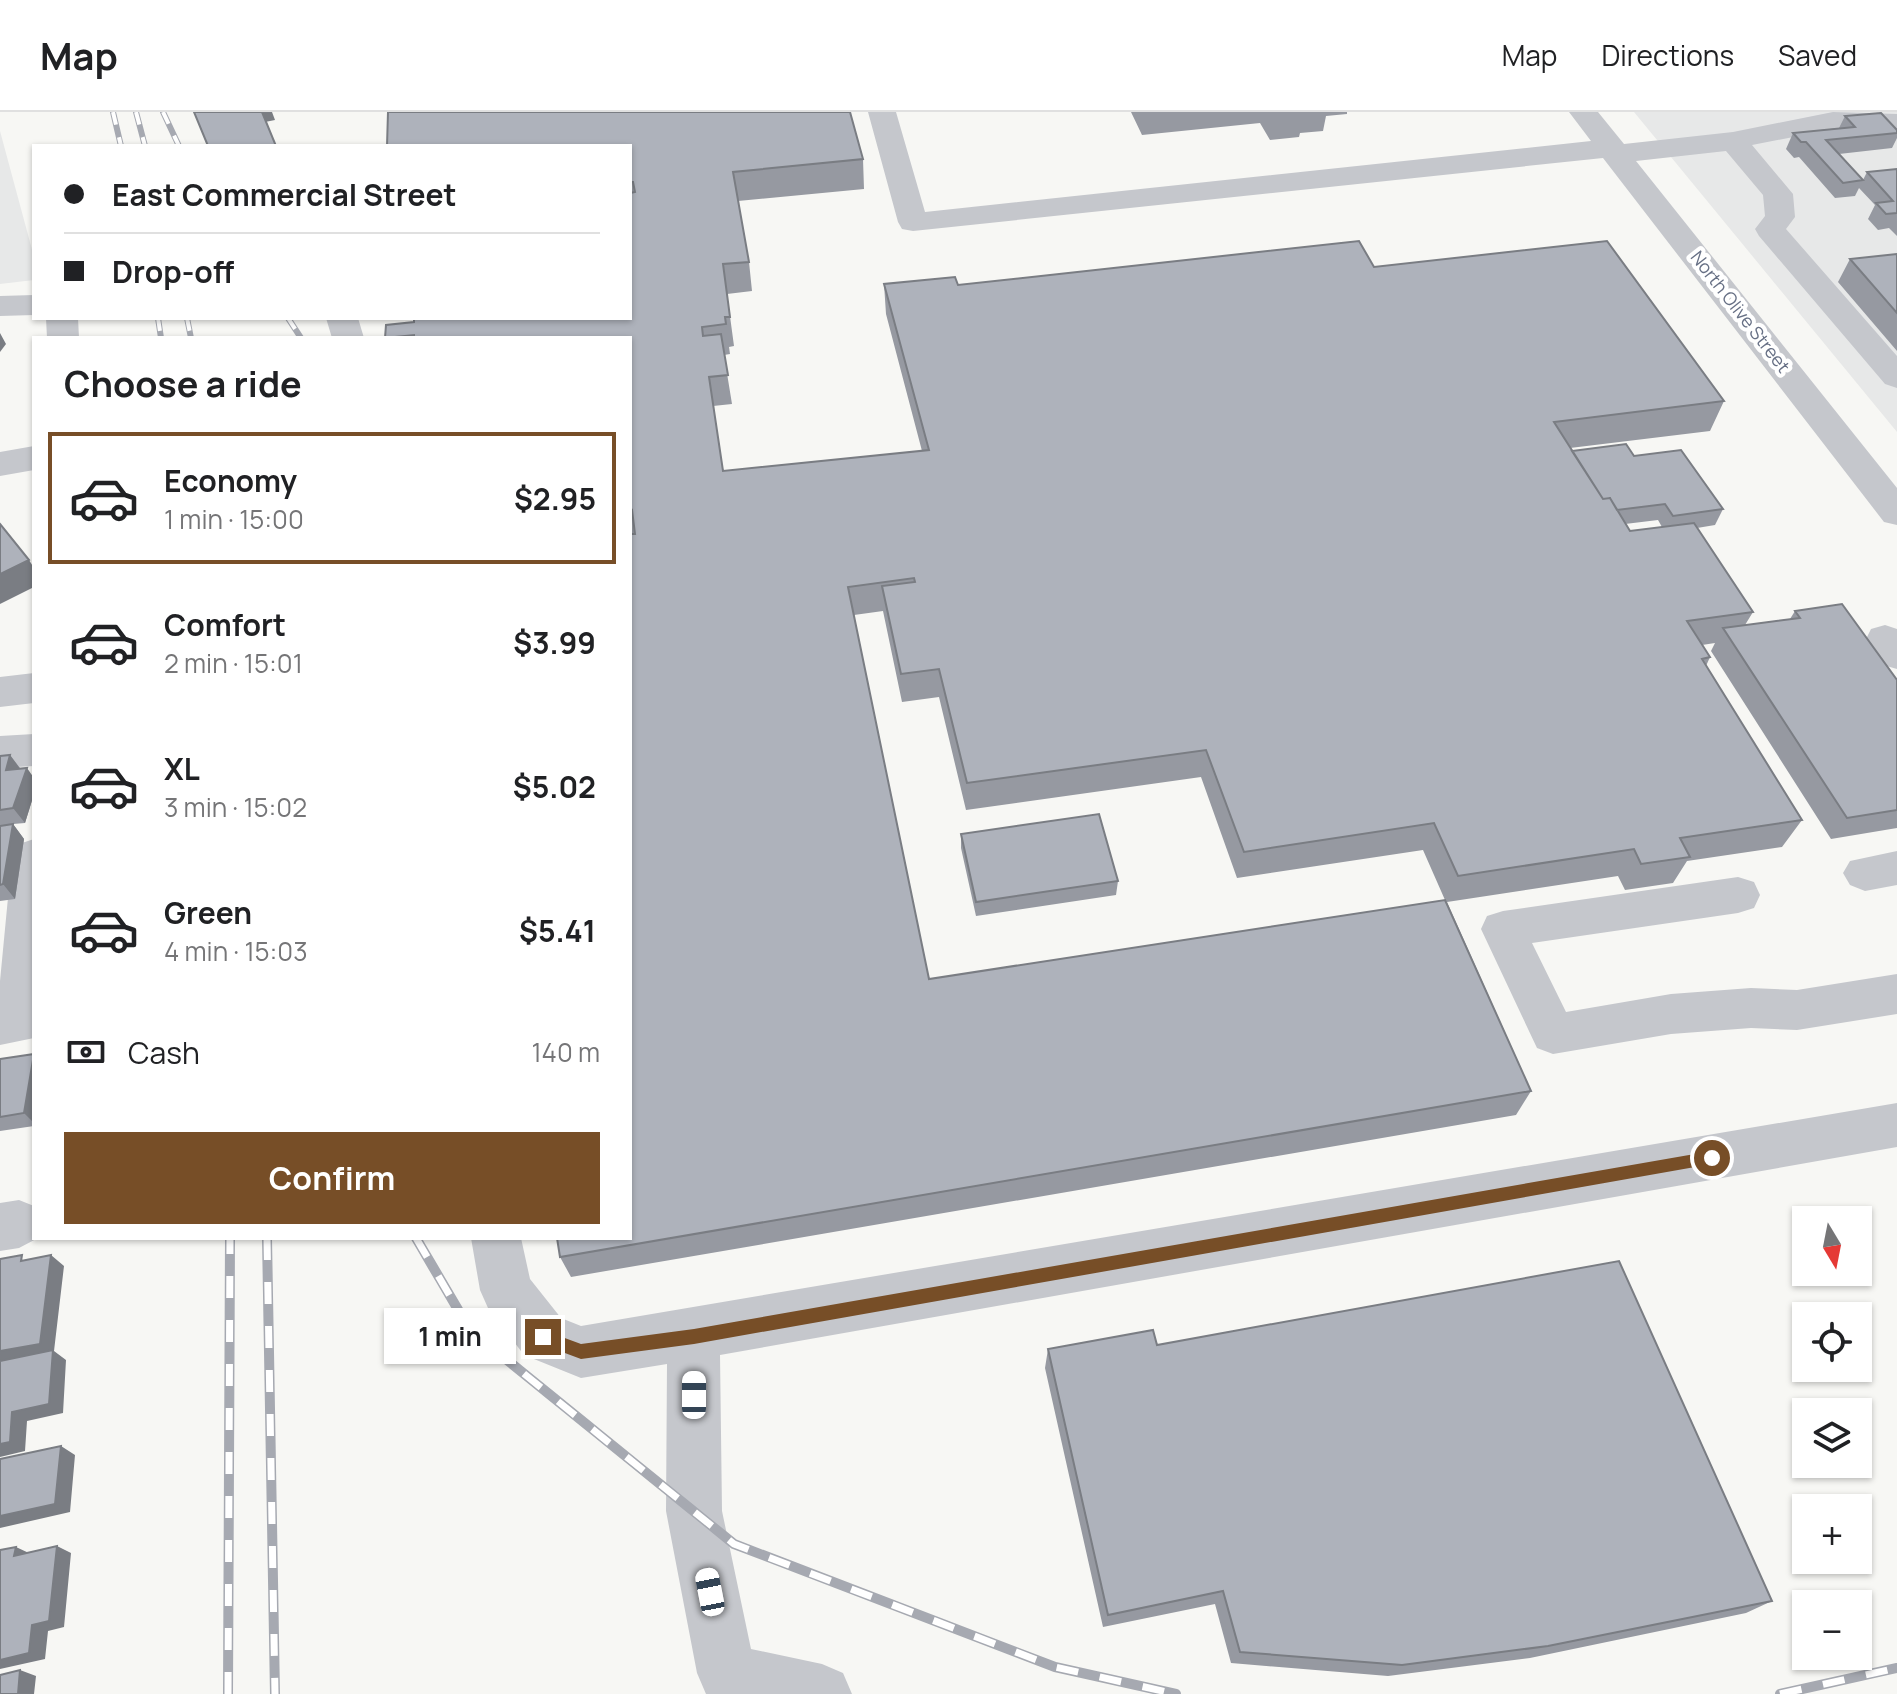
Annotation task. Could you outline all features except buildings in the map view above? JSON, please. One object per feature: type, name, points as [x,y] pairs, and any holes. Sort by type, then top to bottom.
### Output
[{"type":"street","points":[[882,112],[913,222],[1733,141],[1805,124],[1857,119],[1897,123]]},
{"type":"street","name":"North Olive Street","points":[[1583,112],[1897,513]]},
{"type":"street","points":[[1733,141],[1778,194],[1780,217],[1770,229],[1897,377]]},
{"type":"street","points":[[0,306],[32,305]]},
{"type":"street","points":[[0,464],[32,458]]},
{"type":"street","points":[[0,692],[32,688]]},
{"type":"street","points":[[0,752],[32,750]]},
{"type":"street","points":[[0,1025],[19,1023],[32,878]]},
{"type":"street","points":[[1738,895],[1503,929],[1553,1034],[1671,1014],[1751,1008],[1797,1010],[1897,994]]},
{"type":"street","points":[[496,1240],[506,1290],[543,1337],[581,1352],[694,1336],[1897,1125]]},
{"type":"street","points":[[694,1336],[694,1511],[727,1673],[749,1686],[822,1694]]},
{"type":"shaded area","points":[[1634,112],[1897,112],[1897,432]]},
{"type":"shaded area","points":[[0,131],[32,250],[32,280],[0,284]]},
{"type":"railway","points":[[113,112],[121,144]]},
{"type":"railway","points":[[136,112],[144,144]]},
{"type":"railway","points":[[163,112],[178,144]]},
{"type":"railway","points":[[158,320],[161,336]]},
{"type":"railway","points":[[187,320],[191,336]]},
{"type":"railway","points":[[289,320],[300,336]]},
{"type":"railway","points":[[228,1694],[230,1240]]},
{"type":"railway","points":[[267,1240],[275,1694]]},
{"type":"railway","points":[[417,1240],[470,1330],[734,1544],[1055,1667],[1176,1694]]},
{"type":"railway","points":[[1780,1694],[1897,1668]]},
{"type":"route","points":[[543,1337],[581,1352],[694,1336],[1712,1158]]}]
